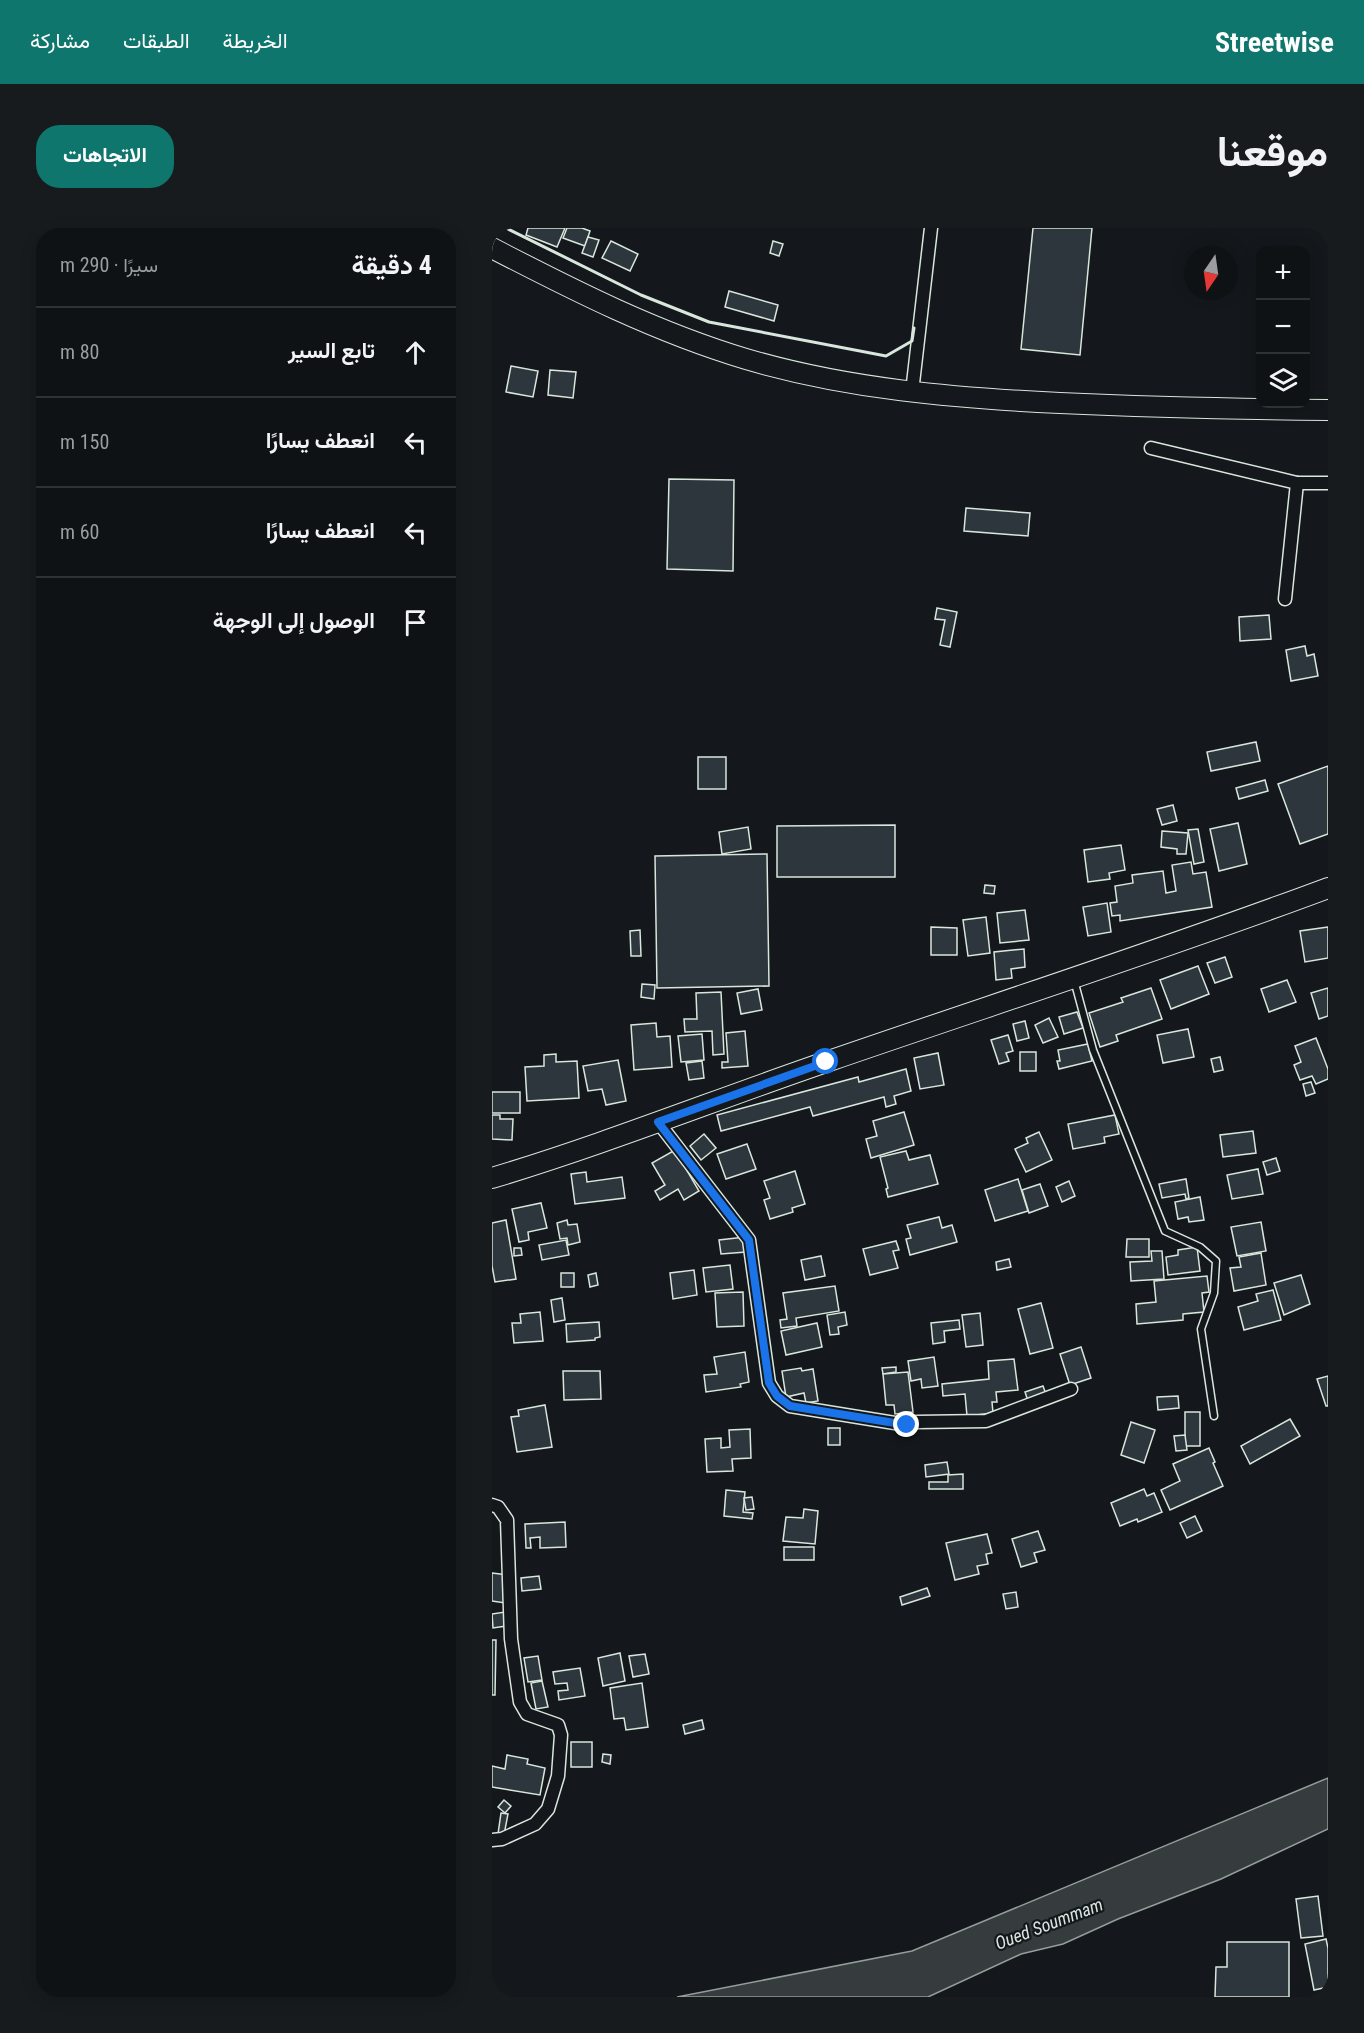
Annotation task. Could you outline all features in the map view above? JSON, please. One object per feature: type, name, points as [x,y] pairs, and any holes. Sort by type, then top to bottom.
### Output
[{"type":"main road","points":[[492,248],[635,319],[688,339],[747,359],[866,386],[988,399],[1154,407],[1328,410]]},
{"type":"main road","points":[[492,1178],[550,1160],[1328,888]]},
{"type":"street","points":[[912,392],[931,228]]},
{"type":"street","points":[[1151,448],[1297,483],[1328,483]]},
{"type":"street","points":[[1285,599],[1297,483]]},
{"type":"street","points":[[658,1122],[749,1240],[769,1383],[777,1396],[790,1406],[907,1425],[917,1422],[986,1421],[1071,1389]]},
{"type":"street","points":[[492,1505],[498,1507],[507,1520],[511,1639],[520,1702],[527,1714],[558,1725],[561,1736],[558,1776],[548,1809],[535,1824],[502,1839],[492,1840]]},
{"type":"lane","points":[[1073,977],[1093,1050],[1165,1231],[1200,1247],[1216,1261],[1214,1293],[1201,1329],[1214,1416]]},
{"type":"water","name":"Oued Soummam","points":[[1328,1778],[1328,1829],[1221,1879],[1118,1919],[1063,1944],[1021,1954],[928,1997],[677,1997],[912,1951]]},
{"type":"building","points":[[528,228],[565,228],[557,247],[526,235]]},
{"type":"building","points":[[567,228],[582,228],[590,231],[585,246],[563,238]]},
{"type":"building","points":[[1033,228],[1092,228],[1080,355],[1021,349]]},
{"type":"building","points":[[588,237],[599,240],[593,257],[582,253]]},
{"type":"building","points":[[611,241],[638,254],[630,271],[602,258]]},
{"type":"building","points":[[773,241],[783,244],[779,256],[770,253]]},
{"type":"building","points":[[729,291],[778,305],[774,321],[725,307]]},
{"type":"building","points":[[511,366],[538,371],[533,397],[506,392]]},
{"type":"building","points":[[550,370],[576,372],[573,398],[548,395]]},
{"type":"building","points":[[669,479],[734,480],[733,571],[667,569]]},
{"type":"building","points":[[966,508],[1030,513],[1028,536],[964,531]]},
{"type":"building","points":[[937,608],[957,612],[950,647],[940,645],[945,620],[935,619]]},
{"type":"building","points":[[1269,615],[1271,639],[1240,641],[1239,617]]},
{"type":"building","points":[[1305,646],[1307,656],[1314,654],[1318,676],[1291,681],[1286,650]]},
{"type":"building","points":[[1256,742],[1260,761],[1211,771],[1207,752]]},
{"type":"building","points":[[698,757],[726,757],[726,789],[698,789]]},
{"type":"building","points":[[1328,766],[1328,834],[1300,844],[1278,784]]},
{"type":"building","points":[[1265,780],[1268,791],[1239,799],[1236,788]]},
{"type":"building","points":[[1173,805],[1177,821],[1162,825],[1157,809]]},
{"type":"building","points":[[1238,823],[1247,864],[1219,871],[1210,829]]},
{"type":"building","points":[[895,825],[895,877],[777,877],[777,826]]},
{"type":"building","points":[[748,827],[751,849],[722,854],[719,832]]},
{"type":"building","points":[[1198,829],[1204,862],[1194,864],[1188,830]]},
{"type":"building","points":[[1162,831],[1188,833],[1186,854],[1177,854],[1177,849],[1161,847]]},
{"type":"building","points":[[1121,845],[1125,870],[1109,873],[1110,879],[1088,882],[1084,850]]},
{"type":"building","points":[[767,854],[769,986],[657,988],[655,856]]},
{"type":"building","points":[[1191,862],[1193,874],[1206,872],[1212,907],[1120,921],[1120,915],[1112,916],[1110,903],[1117,902],[1115,886],[1133,883],[1132,875],[1163,871],[1166,893],[1176,891],[1172,865]]},
{"type":"building","points":[[985,885],[995,886],[994,894],[984,893]]},
{"type":"building","points":[[1107,903],[1111,932],[1088,936],[1083,907]]},
{"type":"building","points":[[1025,910],[1029,940],[1000,943],[997,913]]},
{"type":"building","points":[[986,917],[990,953],[968,956],[963,920]]},
{"type":"building","points":[[931,927],[957,928],[957,955],[931,955]]},
{"type":"building","points":[[1328,927],[1328,958],[1305,962],[1300,931]]},
{"type":"building","points":[[640,930],[641,956],[631,956],[630,931]]},
{"type":"building","points":[[1024,949],[1025,967],[1011,969],[1012,978],[996,980],[994,952]]},
{"type":"building","points":[[1225,957],[1232,977],[1215,983],[1207,963]]},
{"type":"building","points":[[1198,966],[1209,994],[1171,1009],[1160,980]]},
{"type":"building","points":[[1287,980],[1296,1002],[1269,1012],[1261,989]]},
{"type":"building","points":[[642,984],[655,985],[654,999],[641,997]]},
{"type":"building","points":[[1151,988],[1162,1019],[1116,1035],[1118,1041],[1100,1047],[1089,1013],[1123,1002],[1121,998]]},
{"type":"building","points":[[1328,988],[1328,1016],[1319,1019],[1311,993]]},
{"type":"building","points":[[758,989],[762,1010],[741,1014],[737,993]]},
{"type":"building","points":[[721,992],[724,1054],[713,1055],[712,1031],[685,1032],[684,1019],[697,1019],[696,993]]},
{"type":"building","points":[[1077,1012],[1083,1028],[1064,1034],[1059,1017]]},
{"type":"building","points":[[1049,1018],[1058,1037],[1043,1043],[1035,1025]]},
{"type":"building","points":[[1025,1021],[1029,1038],[1017,1041],[1013,1024]]},
{"type":"building","points":[[656,1023],[657,1037],[670,1036],[672,1067],[634,1070],[631,1025]]},
{"type":"building","points":[[1188,1029],[1194,1057],[1163,1063],[1157,1035]]},
{"type":"building","points":[[745,1031],[748,1066],[722,1068],[722,1062],[728,1062],[726,1033]]},
{"type":"building","points":[[702,1034],[704,1060],[681,1062],[678,1036]]},
{"type":"building","points":[[1008,1035],[1013,1051],[1006,1053],[1009,1061],[999,1064],[991,1040]]},
{"type":"building","points":[[1316,1038],[1328,1069],[1328,1079],[1316,1084],[1312,1076],[1300,1080],[1294,1065],[1301,1062],[1295,1046]]},
{"type":"building","points":[[1088,1044],[1092,1061],[1059,1069],[1058,1050]]},
{"type":"building","points":[[1020,1052],[1036,1052],[1036,1071],[1020,1071]]},
{"type":"building","points":[[938,1053],[944,1085],[920,1089],[914,1058]]},
{"type":"building","points":[[556,1054],[556,1062],[577,1061],[579,1098],[527,1101],[525,1067],[544,1066],[544,1055]]},
{"type":"building","points":[[1220,1057],[1223,1070],[1214,1072],[1211,1059]]},
{"type":"building","points":[[618,1060],[626,1101],[606,1105],[602,1089],[588,1091],[583,1066]]},
{"type":"building","points":[[702,1061],[704,1078],[689,1080],[686,1063]]},
{"type":"building","points":[[906,1069],[911,1091],[894,1096],[896,1104],[886,1107],[884,1097],[813,1116],[810,1107],[721,1131],[717,1115],[858,1077],[859,1082]]},
{"type":"building","points":[[1311,1082],[1315,1093],[1306,1096],[1303,1084]]},
{"type":"building","points":[[492,1092],[520,1092],[520,1113],[492,1113]]},
{"type":"building","points":[[904,1112],[914,1145],[871,1158],[866,1139],[877,1136],[873,1121]]},
{"type":"building","points":[[492,1115],[500,1115],[500,1119],[513,1119],[512,1140],[492,1139]]},
{"type":"building","points":[[1115,1115],[1119,1134],[1104,1137],[1105,1143],[1073,1149],[1068,1124]]},
{"type":"building","points":[[1253,1131],[1256,1153],[1223,1157],[1220,1135]]},
{"type":"building","points":[[1039,1132],[1052,1160],[1026,1172],[1015,1149],[1028,1143],[1026,1138]]},
{"type":"building","points":[[704,1134],[716,1148],[701,1160],[690,1146]]},
{"type":"building","points":[[747,1144],[756,1169],[726,1179],[717,1154]]},
{"type":"building","points":[[675,1150],[699,1191],[684,1200],[678,1189],[660,1200],[655,1191],[665,1185],[652,1163]]},
{"type":"building","points":[[906,1151],[909,1160],[930,1155],[938,1184],[888,1197],[880,1157]]},
{"type":"building","points":[[1276,1158],[1280,1171],[1267,1175],[1263,1162]]},
{"type":"building","points":[[1258,1169],[1263,1194],[1232,1199],[1227,1175]]},
{"type":"building","points":[[795,1171],[805,1204],[792,1208],[793,1212],[770,1219],[764,1200],[770,1198],[764,1181]]},
{"type":"building","points":[[586,1172],[587,1182],[622,1177],[625,1198],[575,1204],[571,1174]]},
{"type":"building","points":[[1018,1179],[1028,1211],[995,1221],[985,1190]]},
{"type":"building","points":[[1186,1179],[1189,1198],[1186,1199],[1185,1194],[1162,1198],[1159,1184]]},
{"type":"building","points":[[1069,1181],[1075,1196],[1062,1202],[1056,1187]]},
{"type":"building","points":[[1040,1184],[1048,1206],[1029,1213],[1022,1190]]},
{"type":"building","points":[[1200,1197],[1204,1220],[1189,1222],[1188,1217],[1178,1219],[1175,1202]]},
{"type":"building","points":[[541,1203],[547,1228],[528,1232],[529,1240],[519,1242],[512,1209]]},
{"type":"building","points":[[939,1217],[942,1228],[952,1225],[957,1242],[910,1255],[906,1239],[911,1238],[907,1225]]},
{"type":"building","points":[[506,1220],[516,1279],[495,1282],[492,1266],[492,1223]]},
{"type":"building","points":[[567,1220],[568,1225],[577,1224],[580,1242],[568,1245],[567,1238],[560,1239],[557,1223]]},
{"type":"building","points":[[1261,1222],[1266,1251],[1237,1256],[1231,1227]]},
{"type":"building","points":[[745,1237],[746,1252],[721,1254],[719,1240]]},
{"type":"building","points":[[1127,1239],[1149,1239],[1149,1257],[1126,1257]]},
{"type":"building","points":[[566,1240],[569,1255],[542,1260],[539,1245]]},
{"type":"building","points":[[896,1241],[899,1250],[893,1251],[898,1268],[870,1275],[863,1249]]},
{"type":"building","points":[[1197,1247],[1200,1271],[1168,1275],[1166,1257],[1178,1255],[1178,1250]]},
{"type":"building","points":[[514,1248],[521,1248],[522,1255],[514,1256]]},
{"type":"building","points":[[1151,1251],[1162,1251],[1164,1279],[1131,1281],[1130,1262],[1152,1261]]},
{"type":"building","points":[[1261,1253],[1266,1285],[1234,1291],[1230,1268],[1241,1267],[1239,1257]]},
{"type":"building","points":[[821,1256],[825,1276],[805,1280],[801,1260]]},
{"type":"building","points":[[1009,1259],[1011,1267],[997,1270],[996,1262]]},
{"type":"building","points":[[730,1265],[733,1289],[706,1292],[703,1268]]},
{"type":"building","points":[[694,1270],[697,1295],[673,1299],[670,1273]]},
{"type":"building","points":[[561,1273],[574,1273],[574,1287],[561,1287]]},
{"type":"building","points":[[596,1273],[598,1285],[590,1287],[588,1275]]},
{"type":"building","points":[[1301,1275],[1310,1304],[1284,1315],[1274,1283]]},
{"type":"building","points":[[1207,1276],[1209,1292],[1202,1293],[1204,1312],[1183,1314],[1183,1320],[1137,1324],[1136,1304],[1156,1302],[1154,1281]]},
{"type":"building","points":[[835,1286],[839,1311],[796,1318],[797,1326],[781,1328],[780,1320],[787,1319],[783,1293]]},
{"type":"building","points":[[1273,1290],[1281,1320],[1244,1330],[1238,1307],[1258,1301],[1256,1294]]},
{"type":"building","points":[[743,1292],[744,1326],[717,1327],[715,1293]]},
{"type":"building","points":[[562,1298],[565,1320],[554,1322],[551,1300]]},
{"type":"building","points":[[1041,1303],[1053,1348],[1030,1354],[1018,1309]]},
{"type":"building","points":[[540,1312],[543,1341],[514,1343],[512,1323],[521,1323],[520,1314]]},
{"type":"building","points":[[845,1312],[847,1325],[838,1327],[839,1334],[830,1335],[827,1315]]},
{"type":"building","points":[[980,1313],[983,1345],[966,1347],[962,1315]]},
{"type":"building","points":[[959,1320],[960,1329],[944,1331],[945,1342],[933,1344],[931,1323]]},
{"type":"building","points":[[599,1322],[600,1337],[595,1340],[567,1342],[566,1324]]},
{"type":"building","points":[[817,1323],[822,1347],[786,1355],[781,1331]]},
{"type":"building","points":[[1081,1347],[1091,1378],[1070,1385],[1060,1354]]},
{"type":"building","points":[[745,1352],[749,1382],[740,1384],[741,1387],[706,1392],[704,1375],[717,1374],[714,1357]]},
{"type":"building","points":[[934,1357],[938,1386],[922,1388],[921,1379],[911,1381],[908,1361]]},
{"type":"building","points":[[1014,1359],[1018,1390],[996,1392],[997,1402],[992,1402],[993,1413],[967,1416],[965,1394],[943,1396],[942,1384],[989,1379],[988,1361]]},
{"type":"building","points":[[896,1367],[896,1372],[883,1374],[882,1368]]},
{"type":"building","points":[[801,1368],[802,1371],[813,1369],[818,1401],[806,1403],[804,1393],[786,1397],[782,1371]]},
{"type":"building","points":[[563,1371],[600,1371],[601,1399],[564,1400]]},
{"type":"building","points":[[908,1372],[913,1412],[895,1414],[894,1405],[886,1405],[883,1374]]},
{"type":"building","points":[[1328,1376],[1328,1406],[1326,1406],[1317,1379]]},
{"type":"building","points":[[1043,1386],[1047,1397],[1029,1404],[1025,1392]]},
{"type":"building","points":[[1178,1396],[1179,1408],[1158,1410],[1157,1397]]},
{"type":"building","points":[[545,1405],[552,1447],[517,1452],[511,1417],[519,1416],[518,1410]]},
{"type":"building","points":[[1185,1412],[1200,1412],[1200,1446],[1185,1446]]},
{"type":"building","points":[[1290,1419],[1300,1436],[1250,1464],[1241,1446]]},
{"type":"building","points":[[1131,1422],[1155,1430],[1144,1463],[1121,1455]]},
{"type":"building","points":[[828,1428],[840,1428],[840,1445],[828,1445]]},
{"type":"building","points":[[750,1429],[751,1458],[732,1459],[733,1471],[707,1472],[705,1439],[721,1438],[721,1448],[730,1447],[729,1430]]},
{"type":"building","points":[[1185,1435],[1187,1450],[1176,1451],[1174,1436]]},
{"type":"building","points":[[1209,1448],[1223,1486],[1170,1510],[1161,1490],[1180,1481],[1173,1464]]},
{"type":"building","points":[[947,1462],[949,1474],[926,1477],[925,1465]]},
{"type":"building","points":[[963,1474],[963,1489],[929,1489],[929,1482],[948,1482],[948,1475]]},
{"type":"building","points":[[1144,1489],[1147,1496],[1154,1493],[1162,1512],[1138,1522],[1137,1519],[1120,1526],[1111,1503]]},
{"type":"building","points":[[726,1490],[745,1492],[743,1512],[753,1513],[752,1519],[724,1516]]},
{"type":"building","points":[[752,1497],[754,1509],[746,1510],[744,1498]]},
{"type":"building","points":[[804,1509],[818,1511],[815,1544],[783,1541],[786,1517],[803,1518]]},
{"type":"building","points":[[1195,1516],[1202,1531],[1187,1538],[1180,1523]]},
{"type":"building","points":[[565,1522],[566,1547],[540,1548],[540,1537],[530,1538],[531,1548],[526,1548],[525,1524]]},
{"type":"building","points":[[1038,1531],[1045,1550],[1034,1553],[1037,1562],[1021,1567],[1012,1539]]},
{"type":"building","points":[[987,1534],[992,1553],[986,1554],[988,1564],[977,1566],[979,1574],[955,1580],[946,1543]]},
{"type":"building","points":[[784,1547],[814,1547],[814,1560],[784,1560]]},
{"type":"building","points":[[492,1573],[508,1575],[505,1603],[492,1601]]},
{"type":"building","points":[[539,1576],[541,1589],[522,1591],[521,1578]]},
{"type":"building","points":[[927,1588],[930,1596],[902,1605],[900,1597]]},
{"type":"building","points":[[1016,1592],[1018,1607],[1006,1609],[1003,1594]]},
{"type":"building","points":[[505,1612],[506,1626],[493,1628],[492,1614]]},
{"type":"building","points":[[492,1640],[496,1640],[495,1695],[492,1695]]},
{"type":"building","points":[[620,1653],[625,1681],[603,1686],[598,1658]]},
{"type":"building","points":[[645,1654],[649,1674],[633,1677],[629,1656]]},
{"type":"building","points":[[538,1656],[542,1680],[528,1682],[524,1658]]},
{"type":"building","points":[[580,1668],[585,1696],[559,1700],[558,1691],[568,1690],[567,1683],[555,1684],[553,1672]]},
{"type":"building","points":[[542,1681],[548,1707],[536,1709],[531,1683]]},
{"type":"building","points":[[642,1683],[648,1727],[626,1730],[624,1718],[614,1719],[610,1688]]},
{"type":"building","points":[[702,1720],[704,1729],[685,1734],[683,1725]]},
{"type":"building","points":[[571,1742],[592,1742],[592,1767],[571,1767]]},
{"type":"building","points":[[603,1754],[611,1755],[610,1764],[602,1762]]},
{"type":"building","points":[[507,1755],[528,1759],[527,1764],[545,1768],[540,1795],[492,1787],[492,1766],[505,1769]]},
{"type":"building","points":[[504,1800],[511,1806],[505,1813],[498,1807]]},
{"type":"building","points":[[501,1813],[508,1814],[504,1835],[498,1834]]},
{"type":"building","points":[[1318,1896],[1323,1936],[1301,1938],[1296,1899]]},
{"type":"building","points":[[1326,1939],[1328,1987],[1314,1990],[1305,1944]]},
{"type":"building","points":[[1227,1942],[1289,1942],[1289,1997],[1215,1997],[1216,1967],[1227,1967]]},
{"type":"wall","points":[[506,228],[641,295],[709,322],[886,356],[912,341],[914,328]]},
{"type":"route","points":[[826,1062],[658,1122],[749,1240],[769,1383],[777,1396],[790,1406],[907,1425]]}]
